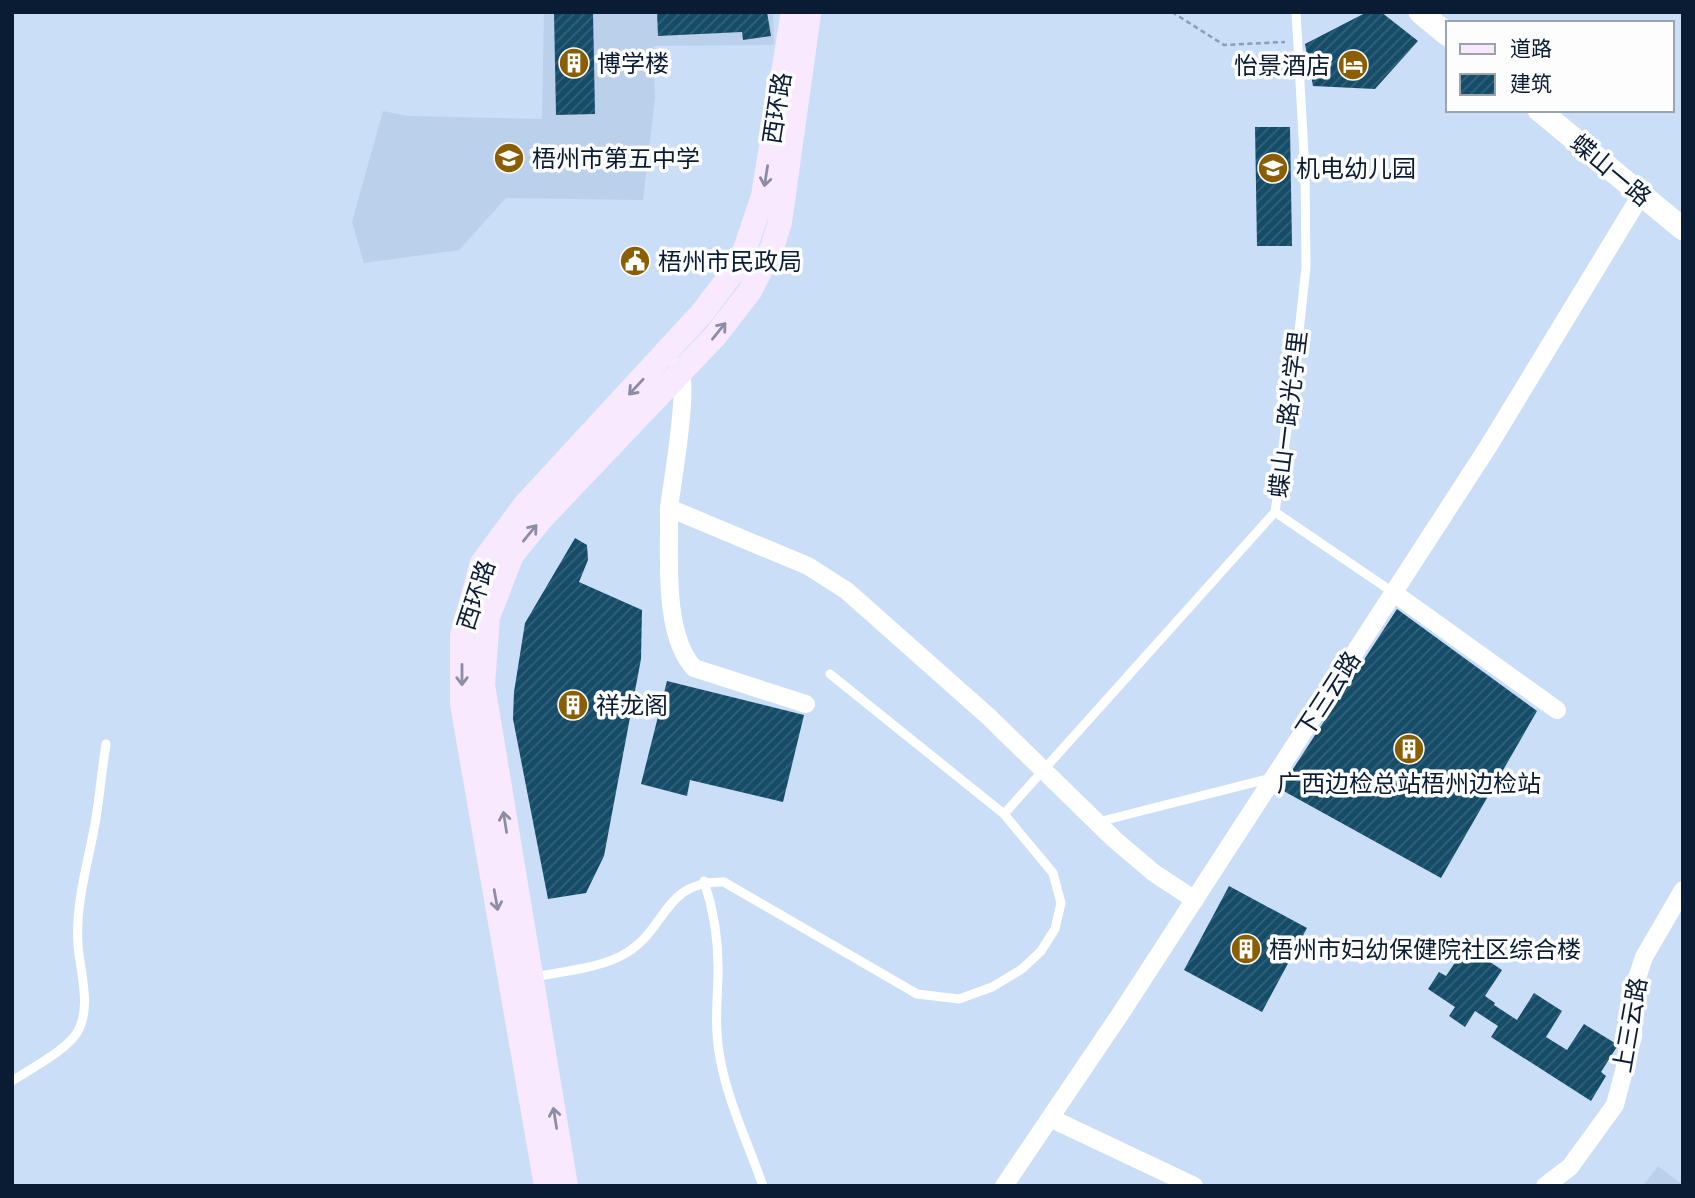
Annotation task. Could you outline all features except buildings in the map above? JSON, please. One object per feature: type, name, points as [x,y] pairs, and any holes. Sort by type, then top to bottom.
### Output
[{"type":"main road","name":"西环路","points":[[566,1186],[483,685],[488,617],[512,555],[675,362],[702,313],[733,272],[753,230],[763,196],[793,12]]},
{"type":"main road","name":"西环路","points":[[546,1186],[462,704],[461,636],[482,563],[524,506],[675,362],[716,335],[750,291],[772,247],[780,222],[810,12]]},
{"type":"street","points":[[1420,12],[1446,33]]},
{"type":"street","name":"蝶山一路","points":[[1541,112],[1683,229]]},
{"type":"street","name":"下三云路","points":[[1004,1186],[1195,900],[1488,447],[1641,195]]},
{"type":"street","points":[[675,362],[682,401],[670,508],[671,593],[675,624],[685,659],[694,668],[806,704]]},
{"type":"street","points":[[670,508],[808,566],[847,591],[989,717],[1043,771],[1154,873],[1195,900]]},
{"type":"street","points":[[1394,593],[1558,710]]},
{"type":"street","name":"上三云路","points":[[1545,1186],[1570,1167],[1615,1105],[1633,1036],[1632,993],[1656,935],[1683,890]]},
{"type":"street","points":[[1050,1118],[1194,1186]]},
{"type":"lane","name":"蝶山一路光学里","points":[[1004,814],[1275,512],[1292,396],[1306,267],[1296,12]]},
{"type":"lane","points":[[1275,512],[1394,593]]},
{"type":"lane","points":[[531,977],[595,965],[619,957],[643,942],[673,899],[688,887],[704,881],[724,881],[916,994],[959,999],[992,987],[1022,969],[1041,951],[1055,929],[1061,903],[1053,873],[1004,814],[830,674]]},
{"type":"lane","points":[[12,1081],[69,1042],[79,1029],[84,983],[77,925],[78,903],[96,819],[106,744]]},
{"type":"lane","points":[[1097,822],[1274,778]]},
{"type":"lane","points":[[704,881],[713,909],[718,974],[716,1016],[719,1054],[763,1186]]},
{"type":"path","points":[[1172,12],[1224,44],[1298,41]]},
{"type":"shaded area","name":"梧州市第五中学","points":[[544,12],[773,12],[774,45],[653,46],[655,98],[643,200],[506,198],[459,250],[364,263],[352,222],[383,111],[408,116],[542,119]]},
{"type":"shaded area","points":[[1658,1166],[1683,1185],[1683,1186],[1643,1186]]},
{"type":"place","name":"博学楼","points":[[574,63]]},
{"type":"place","name":"怡景酒店","points":[[1353,65]]},
{"type":"place","name":"梧州市第五中学","points":[[509,158]]},
{"type":"place","name":"机电幼儿园","points":[[1273,168]]},
{"type":"place","name":"梧州市民政局","points":[[635,261]]},
{"type":"place","name":"祥龙阁","points":[[573,705]]},
{"type":"place","name":"广西边检总站梧州边检站","points":[[1409,749]]},
{"type":"place","name":"梧州市妇幼保健院社区综合楼","points":[[1246,949]]}]
